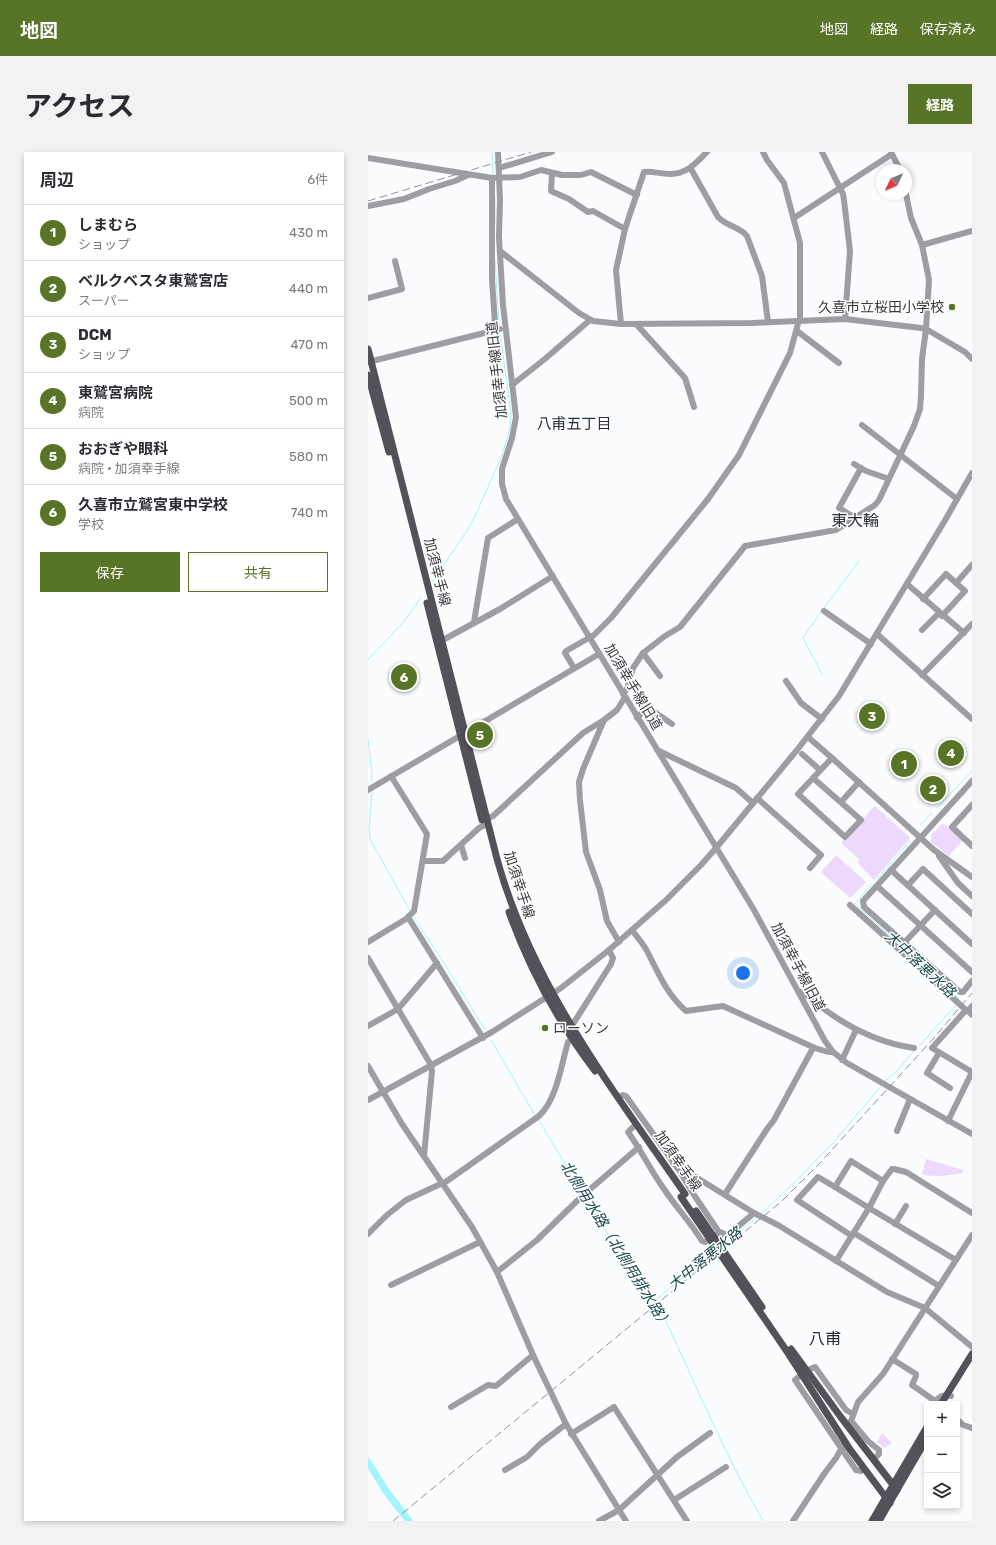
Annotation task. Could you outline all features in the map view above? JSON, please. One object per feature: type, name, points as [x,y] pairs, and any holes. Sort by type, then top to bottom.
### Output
[{"type":"main road","name":"加須幸手線","points":[[368,349],[441,641],[484,826],[502,893],[518,937],[530,966],[549,996],[683,1196]]},
{"type":"main road","name":"加須幸手線","points":[[368,375],[462,734],[501,874],[513,911],[549,996],[571,1039],[683,1196],[760,1308],[800,1361],[804,1372]]},
{"type":"main road","name":"加須幸手線","points":[[760,1308],[788,1353],[804,1372]]},
{"type":"main road","points":[[948,1401],[949,1395],[972,1354]]},
{"type":"main road","points":[[944,1401],[972,1362]]},
{"type":"main road","points":[[804,1372],[895,1487]]},
{"type":"main road","points":[[804,1372],[864,1469],[888,1500]]},
{"type":"main road","points":[[879,1521],[888,1500],[924,1433]]},
{"type":"main road","points":[[895,1487],[924,1443]]},
{"type":"main road","points":[[872,1521],[888,1500]]},
{"type":"street","name":"加須幸手線旧道","points":[[498,152],[500,251],[505,328],[516,418],[512,438],[502,469],[504,494],[754,910],[821,1035],[833,1052],[842,1060],[948,1121],[971,1132]]},
{"type":"street","points":[[499,168],[552,152]]},
{"type":"street","points":[[621,324],[616,275],[626,229],[644,172],[652,171],[670,174],[691,168],[707,152]]},
{"type":"street","points":[[574,668],[565,653],[566,651],[594,635],[611,618],[708,499],[735,461],[790,353],[800,320],[801,247],[784,183],[763,152]]},
{"type":"street","points":[[822,152],[840,188],[844,200],[850,251],[845,319]]},
{"type":"street","points":[[794,218],[892,153],[897,164]]},
{"type":"street","points":[[368,158],[492,178],[520,177],[540,170],[562,175],[581,175],[591,172],[637,195]]},
{"type":"street","points":[[691,168],[718,217],[723,222],[743,232],[747,236],[762,276],[768,322]]},
{"type":"street","points":[[552,173],[551,191],[569,199],[588,212],[593,211],[626,229]]},
{"type":"street","points":[[368,206],[404,199],[468,175]]},
{"type":"street","points":[[492,178],[492,279],[495,324],[497,330]]},
{"type":"street","points":[[486,819],[498,811],[582,733],[604,720],[617,710],[627,689],[633,668],[643,653],[665,636],[680,627],[746,546],[833,532],[877,502],[914,426],[920,409],[922,359],[926,329],[929,280],[922,245],[911,218],[907,200]]},
{"type":"street","points":[[922,245],[972,231]]},
{"type":"street","points":[[500,251],[590,320],[637,325],[845,319],[926,329],[965,352],[972,359]]},
{"type":"street","points":[[368,298],[402,289],[395,261]]},
{"type":"street","points":[[512,385],[590,320]]},
{"type":"street","points":[[637,325],[685,378],[694,407]]},
{"type":"street","points":[[370,361],[505,328]]},
{"type":"street","points":[[796,331],[839,363]]},
{"type":"street","points":[[862,425],[957,499]]},
{"type":"street","points":[[854,464],[889,479]]},
{"type":"street","points":[[855,518],[839,508],[861,468]]},
{"type":"street","points":[[368,1100],[483,1038],[549,996],[588,968],[666,900],[716,848],[822,719],[846,685],[871,644],[972,473]]},
{"type":"street","points":[[967,483],[972,488]]},
{"type":"street","points":[[474,622],[488,538],[518,519]]},
{"type":"street","points":[[956,583],[972,565]]},
{"type":"street","points":[[922,630],[941,614],[964,591],[946,574],[923,598]]},
{"type":"street","points":[[441,641],[500,608],[552,576]]},
{"type":"street","points":[[907,584],[964,633]]},
{"type":"street","points":[[896,588],[902,592]]},
{"type":"street","points":[[824,611],[871,644]]},
{"type":"street","points":[[922,675],[972,624]]},
{"type":"street","points":[[877,634],[972,719]]},
{"type":"street","points":[[643,653],[660,676]]},
{"type":"street","points":[[368,790],[599,654]]},
{"type":"street","points":[[786,681],[801,703],[822,719]]},
{"type":"street","points":[[638,718],[647,708],[672,724]]},
{"type":"street","points":[[604,720],[579,782],[580,800],[586,852],[600,890],[607,921],[619,942]]},
{"type":"street","points":[[808,737],[934,850],[972,877]]},
{"type":"street","points":[[657,750],[676,757],[711,777],[736,788],[755,801],[821,855],[810,868]]},
{"type":"street","points":[[802,754],[820,770]]},
{"type":"street","points":[[813,778],[861,820],[845,837],[798,794],[820,770],[832,758]]},
{"type":"street","points":[[392,776],[427,834],[423,861],[411,914],[436,963],[483,1038]]},
{"type":"street","points":[[841,802],[859,782]]},
{"type":"street","points":[[971,783],[863,901],[864,907],[960,992],[963,992],[972,981]]},
{"type":"street","points":[[972,805],[952,827],[972,846]]},
{"type":"street","points":[[966,811],[972,816]]},
{"type":"street","points":[[423,861],[443,862],[479,828],[484,826]]},
{"type":"street","points":[[461,845],[465,858]]},
{"type":"street","points":[[934,850],[958,883],[972,896]]},
{"type":"street","points":[[908,885],[923,869],[972,914]]},
{"type":"street","points":[[891,870],[972,944]]},
{"type":"street","points":[[877,886],[972,972]]},
{"type":"street","points":[[850,906],[970,1010],[932,1048],[972,1072],[948,1121]]},
{"type":"street","points":[[904,943],[935,910]]},
{"type":"street","points":[[368,942],[411,914]]},
{"type":"street","points":[[632,930],[646,950],[656,972],[667,989],[680,1006],[686,1011],[724,1006],[813,1048],[833,1052]]},
{"type":"street","points":[[570,1026],[611,964],[613,958],[609,950]]},
{"type":"street","points":[[368,958],[431,1065],[432,1072],[424,1156]]},
{"type":"street","points":[[368,1026],[398,1009],[436,963]]},
{"type":"street","points":[[798,991],[804,993],[834,1017],[856,1030],[880,1041],[914,1048]]},
{"type":"street","points":[[842,1060],[856,1030]]},
{"type":"street","points":[[368,1234],[387,1215],[406,1200],[442,1183],[537,1118],[545,1110],[550,1101],[568,1042],[571,1039]]},
{"type":"street","points":[[725,1194],[774,1120],[813,1048]]},
{"type":"street","points":[[939,1053],[927,1073],[950,1088]]},
{"type":"street","points":[[368,1066],[402,1124],[466,1216],[497,1272],[533,1356],[571,1434],[626,1521]]},
{"type":"street","points":[[618,1097],[623,1095],[626,1096],[724,1238]]},
{"type":"street","points":[[897,1131],[910,1099]]},
{"type":"street","points":[[633,1126],[628,1132],[639,1147],[666,1193],[702,1241],[705,1242],[720,1232]]},
{"type":"street","points":[[497,1272],[537,1240],[580,1198],[639,1147]]},
{"type":"street","points":[[835,1187],[851,1161],[884,1181]]},
{"type":"street","points":[[673,1163],[887,1292],[925,1308],[972,1347]]},
{"type":"street","points":[[836,1261],[892,1169],[906,1172],[972,1213]]},
{"type":"street","points":[[939,1286],[797,1200],[818,1176],[956,1260]]},
{"type":"street","points":[[895,1224],[906,1206]]},
{"type":"street","points":[[720,1232],[728,1235],[754,1213]]},
{"type":"street","points":[[874,1459],[879,1454],[879,1450],[868,1441],[851,1422],[858,1402],[883,1374],[972,1235]]},
{"type":"street","points":[[391,1285],[480,1242]]},
{"type":"street","points":[[451,1407],[488,1385],[496,1386],[533,1356]]},
{"type":"street","points":[[892,1359],[916,1374],[912,1385],[935,1401],[941,1396],[949,1395]]},
{"type":"street","points":[[853,1414],[846,1410],[815,1367],[804,1372],[795,1380],[843,1447],[856,1470],[860,1471],[864,1469]]},
{"type":"street","points":[[571,1434],[614,1407],[687,1521]]},
{"type":"street","points":[[960,1422],[963,1425],[972,1428]]},
{"type":"street","points":[[505,1470],[527,1458],[540,1444],[566,1424]]},
{"type":"street","points":[[600,1521],[619,1510],[677,1457],[710,1434]]},
{"type":"street","points":[[793,1521],[843,1447]]},
{"type":"street","points":[[674,1500],[726,1467]]},
{"type":"shaded area","points":[[875,806],[910,838],[874,880],[857,862],[860,860],[841,843]]},
{"type":"shaded area","points":[[943,823],[963,840],[949,856],[931,842],[931,835]]},
{"type":"shaded area","points":[[836,855],[866,882],[850,898],[821,872]]},
{"type":"shaded area","points":[[926,1159],[963,1170],[963,1173],[937,1176],[922,1174]]},
{"type":"shaded area","points":[[882,1433],[892,1443],[884,1448],[877,1442]]},
{"type":"waterway","name":"北側用水路（北側用排水路）","points":[[492,152],[493,175]]},
{"type":"waterway","name":"北側用水路（北側用排水路）","points":[[495,197],[495,225]]},
{"type":"waterway","name":"北側用水路（北側用排水路）","points":[[495,260],[499,324]]},
{"type":"waterway","name":"北側用水路（北側用排水路）","points":[[432,582],[468,529],[475,516],[501,458],[507,439],[511,413],[500,333]]},
{"type":"waterway","points":[[824,608],[859,561]]},
{"type":"waterway","name":"北側用水路（北側用排水路）","points":[[368,660],[405,620],[420,599]]},
{"type":"waterway","points":[[821,612],[803,638],[822,674]]},
{"type":"waterway","name":"北側用水路（北側用排水路）","points":[[368,739],[372,781]]},
{"type":"waterway","name":"大中落悪水路","points":[[937,808],[972,771]]},
{"type":"waterway","name":"北側用水路（北側用排水路）","points":[[372,792],[369,828],[370,839],[410,911]]},
{"type":"waterway","name":"大中落悪水路","points":[[920,825],[932,813]]},
{"type":"waterway","name":"大中落悪水路","points":[[877,879],[910,841]]},
{"type":"waterway","name":"大中落悪水路","points":[[871,885],[855,904],[959,999],[958,1001]]},
{"type":"waterway","name":"北側用水路（北側用排水路）","points":[[413,916],[485,1030]]},
{"type":"waterway","name":"大中落悪水路","points":[[919,1046],[956,1005]]},
{"type":"waterway","name":"北側用水路（北側用排水路）","points":[[491,1040],[535,1115]]},
{"type":"waterway","name":"大中落悪水路","points":[[885,1081],[897,1071],[914,1051]]},
{"type":"waterway","name":"大中落悪水路","points":[[761,1214],[834,1142],[882,1085]]},
{"type":"waterway","name":"北側用水路（北側用排水路）","points":[[538,1119],[582,1192]]},
{"type":"waterway","name":"北側用水路（北側用排水路）","points":[[584,1196],[633,1274],[654,1301],[664,1317],[723,1445],[763,1521]]},
{"type":"waterway","name":"大中落悪水路","points":[[723,1245],[757,1217]]},
{"type":"waterway","name":"大中落悪水路","points":[[654,1301],[714,1252]]},
{"type":"waterway","points":[[368,1462],[386,1491],[409,1521]]},
{"type":"railway","points":[[368,201],[531,152]]},
{"type":"railway","points":[[393,1521],[782,1201],[818,1165],[933,1039],[972,993]]},
{"type":"place","name":"久喜市立桜田小学校","points":[[952,307]]},
{"type":"place","name":"久喜市立鷲宮東中学校","points":[[404,677]]},
{"type":"place","name":"DCM","points":[[872,716]]},
{"type":"place","name":"おおぎや眼科","points":[[480,735]]},
{"type":"place","name":"東鷲宮病院","points":[[951,753]]},
{"type":"place","name":"しまむら","points":[[904,764]]},
{"type":"place","name":"ベルクベスタ東鷲宮店","points":[[933,789]]},
{"type":"place","name":"ローソン","points":[[545,1028]]},
{"type":"district","name":"八甫五丁目","points":[[574,424]]},
{"type":"district","name":"東大輪","points":[[855,520]]},
{"type":"district","name":"八甫","points":[[825,1338]]}]
